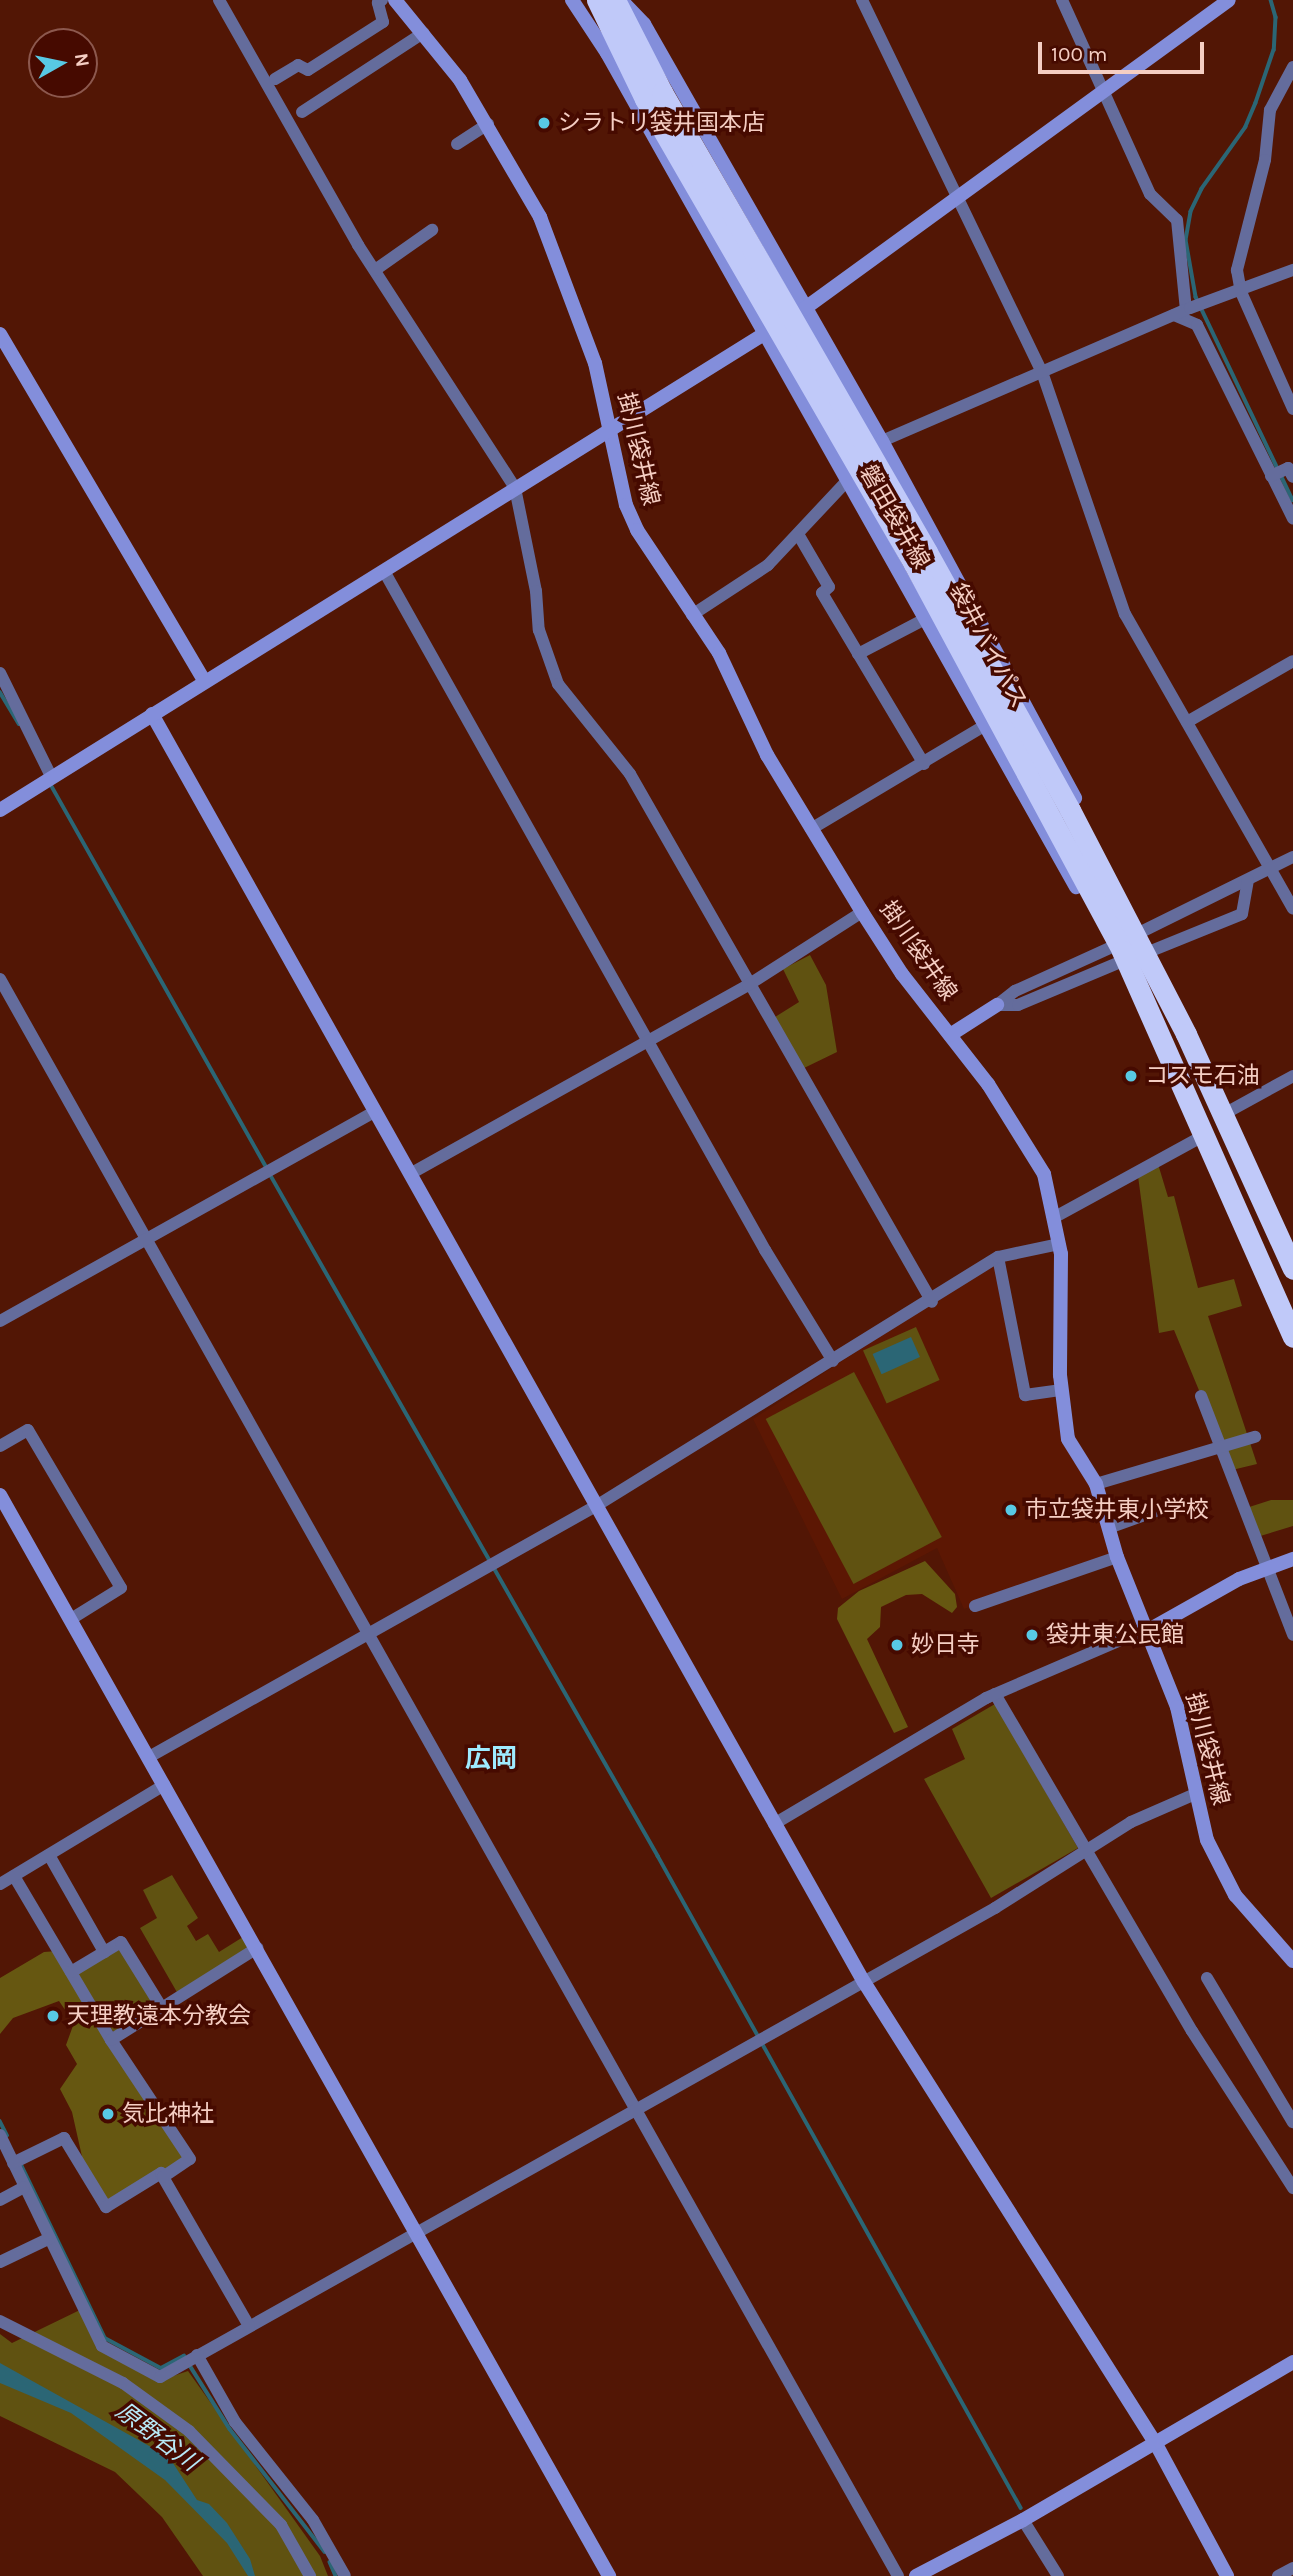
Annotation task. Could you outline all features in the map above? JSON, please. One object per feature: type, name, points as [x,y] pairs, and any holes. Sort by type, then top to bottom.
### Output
[{"type":"highway","name":"袋井バイパス","points":[[597,0],[645,99],[1070,810],[1188,1037],[1293,1269]]},
{"type":"highway","name":"袋井バイパス","points":[[615,0],[662,92],[921,558],[1122,951],[1293,1337]]},
{"type":"street","points":[[219,0],[375,270],[514,488],[534,579],[539,629],[558,684],[630,774],[748,985],[932,1302]]},
{"type":"street","points":[[275,79],[298,65],[308,69],[383,22],[378,3],[382,0]]},
{"type":"street","name":"掛川袋井線","points":[[395,0],[424,33],[488,124],[540,217],[595,363],[630,517],[719,653],[766,755],[862,912],[988,1084],[1044,1174],[1059,1244],[1062,1390],[1068,1439],[1096,1484],[1111,1527],[1117,1556],[1177,1707],[1195,1794],[1208,1840],[1234,1895],[1293,1961]]},
{"type":"street","name":"磐田袋井線","points":[[572,0],[607,53],[763,336],[987,724],[1118,963],[1149,1032],[1171,1059]]},
{"type":"street","name":"磐田袋井線","points":[[621,0],[644,24],[804,309],[882,441],[1143,932],[1188,1037]]},
{"type":"street","points":[[862,0],[955,199],[1042,372],[1125,614],[1293,909]]},
{"type":"street","points":[[1062,0],[1150,194],[1177,220],[1183,311],[1197,325],[1281,474],[1293,518]]},
{"type":"street","points":[[0,810],[804,309],[1229,0]]},
{"type":"street","points":[[302,112],[424,33]]},
{"type":"street","points":[[1293,67],[1270,110],[1265,160],[1237,270],[1241,292],[1293,409]]},
{"type":"street","points":[[457,144],[488,124]]},
{"type":"street","points":[[375,270],[432,230]]},
{"type":"street","points":[[882,441],[1183,311],[1241,292],[1293,270]]},
{"type":"street","points":[[0,334],[204,681]]},
{"type":"street","points":[[692,615],[768,565],[846,481]]},
{"type":"street","points":[[798,534],[828,587],[822,593],[924,764]]},
{"type":"street","points":[[384,571],[647,1041],[833,1361]]},
{"type":"street","points":[[858,654],[927,618]]},
{"type":"street","points":[[1186,722],[1293,661]]},
{"type":"street","points":[[0,673],[52,778]]},
{"type":"street","points":[[152,715],[864,1982],[1156,2444],[1227,2576]]},
{"type":"street","points":[[811,829],[987,724]]},
{"type":"street","points":[[1143,932],[1293,857]]},
{"type":"street","points":[[1152,951],[1242,914],[1248,881]]},
{"type":"street","points":[[410,1174],[748,985],[862,912]]},
{"type":"street","points":[[950,1035],[1016,991],[1110,948]]},
{"type":"street","points":[[997,1004],[1018,1005],[1118,963]]},
{"type":"street","points":[[0,979],[898,2576]]},
{"type":"street","points":[[1224,1114],[1293,1076]]},
{"type":"street","points":[[0,1321],[374,1112]]},
{"type":"street","points":[[1055,1217],[1205,1135]]},
{"type":"street","points":[[149,1757],[596,1506],[932,1302],[999,1257],[1059,1244]]},
{"type":"street","points":[[999,1257],[1025,1395],[1062,1390]]},
{"type":"street","points":[[1201,1396],[1293,1635]]},
{"type":"street","points":[[0,1446],[28,1430],[121,1588],[71,1619]]},
{"type":"street","points":[[1096,1484],[1255,1437]]},
{"type":"street","points":[[0,1494],[610,2576]]},
{"type":"street","points":[[1111,1527],[1156,1511]]},
{"type":"street","points":[[975,1606],[1117,1556]]},
{"type":"street","points":[[774,1824],[995,1694],[1145,1631],[1265,1568],[1293,1559]]},
{"type":"street","points":[[995,1694],[1192,2031],[1293,2188]]},
{"type":"street","points":[[0,1884],[164,1785]]},
{"type":"street","points":[[0,2135],[102,2346],[160,2377],[634,2108],[995,1908],[1131,1822],[1195,1794]]},
{"type":"street","points":[[49,1854],[104,1952]]},
{"type":"street","points":[[14,1876],[111,2040],[190,2159],[163,2177]]},
{"type":"street","points":[[71,1972],[121,1942],[162,2008]]},
{"type":"street","points":[[111,2040],[257,1948]]},
{"type":"street","points":[[1207,1978],[1293,2122]]},
{"type":"street","points":[[13,2163],[64,2138],[106,2207],[161,2173],[249,2326]]},
{"type":"street","points":[[0,2200],[24,2187]]},
{"type":"street","points":[[0,2262],[50,2238]]},
{"type":"street","points":[[0,2321],[123,2383],[190,2431],[281,2525],[310,2576]]},
{"type":"street","points":[[197,2355],[235,2422],[313,2520],[345,2576]]},
{"type":"street","points":[[916,2576],[1023,2520],[1293,2362]]},
{"type":"street","points":[[1023,2520],[1058,2576]]},
{"type":"street","points":[[1278,2576],[1293,2568]]},
{"type":"shaded area","points":[[810,955],[826,985],[837,1052],[802,1069],[775,1017],[799,1002],[783,969]]},
{"type":"shaded area","points":[[1158,1164],[1168,1197],[1174,1196],[1198,1288],[1234,1279],[1242,1306],[1208,1316],[1257,1464],[1232,1470],[1174,1330],[1159,1333],[1138,1176]]},
{"type":"shaded area","points":[[997,1260],[1025,1395],[1054,1397],[1068,1439],[1096,1484],[1117,1557],[964,1609],[937,1548],[842,1599],[753,1419]]},
{"type":"shaded area","points":[[916,1327],[940,1380],[887,1404],[863,1351]]},
{"type":"shaded area","points":[[854,1372],[942,1537],[853,1584],[766,1419]]},
{"type":"shaded area","points":[[1271,1500],[1293,1500],[1293,1526],[1257,1537],[1243,1509]]},
{"type":"shaded area","points":[[925,1561],[955,1594],[957,1607],[952,1613],[922,1594],[906,1595],[881,1607],[880,1627],[867,1639],[908,1727],[894,1733],[837,1619],[838,1608],[859,1591]]},
{"type":"shaded area","points":[[995,1704],[1078,1848],[991,1898],[924,1779],[965,1759],[952,1729]]},
{"type":"shaded area","points":[[172,1875],[198,1918],[187,1926],[196,1941],[208,1934],[219,1952],[243,1937],[250,1950],[178,1994],[140,1928],[157,1918],[143,1890]]},
{"type":"shaded area","points":[[119,1943],[160,2009],[116,2037],[75,1971]]},
{"type":"shaded area","points":[[58,1951],[190,2159],[106,2207],[83,2161],[72,2112],[60,2089],[77,2064],[66,2045],[74,2023],[59,2001],[13,2018],[0,2034],[0,1978],[44,1952]]},
{"type":"shaded area","points":[[84,2308],[104,2347],[161,2380],[188,2371],[320,2556],[328,2576],[203,2576],[162,2517],[115,2472],[0,2416],[0,2334],[12,2343]]},
{"type":"water","points":[[911,1337],[920,1357],[882,1374],[873,1354]]},
{"type":"water","points":[[0,2363],[169,2457],[197,2500],[209,2504],[227,2523],[250,2559],[255,2576],[248,2576],[227,2543],[165,2480],[71,2413],[0,2383]]},
{"type":"waterway","points":[[1271,0],[1276,17],[1274,50],[1256,103],[1246,127],[1202,189],[1191,212],[1186,240],[1196,297],[1293,500]]},
{"type":"waterway","points":[[0,692],[19,724]]},
{"type":"waterway","points":[[50,783],[266,1167]]},
{"type":"waterway","points":[[270,1174],[658,1856],[1021,2508]]},
{"type":"waterway","points":[[0,2121],[7,2135]]},
{"type":"waterway","points":[[21,2164],[105,2338],[161,2368],[184,2356],[230,2429],[325,2552]]},
{"type":"waterway","points":[[330,2562],[336,2576]]},
{"type":"place","name":"シラトリ袋井国本店","points":[[544,123]]},
{"type":"place","name":"コスモ石油","points":[[1131,1076]]},
{"type":"place","name":"市立袋井東小学校","points":[[1011,1510]]},
{"type":"place","name":"袋井東公民館","points":[[1032,1635]]},
{"type":"place","name":"妙日寺","points":[[897,1645]]},
{"type":"place","name":"天理教遠本分教会","points":[[53,2016]]},
{"type":"place","name":"気比神社","points":[[108,2114]]},
{"type":"district","name":"広岡","points":[[491,1759]]},
{"type":"water label","name":"原野谷川","points":[[157,2437]]}]
